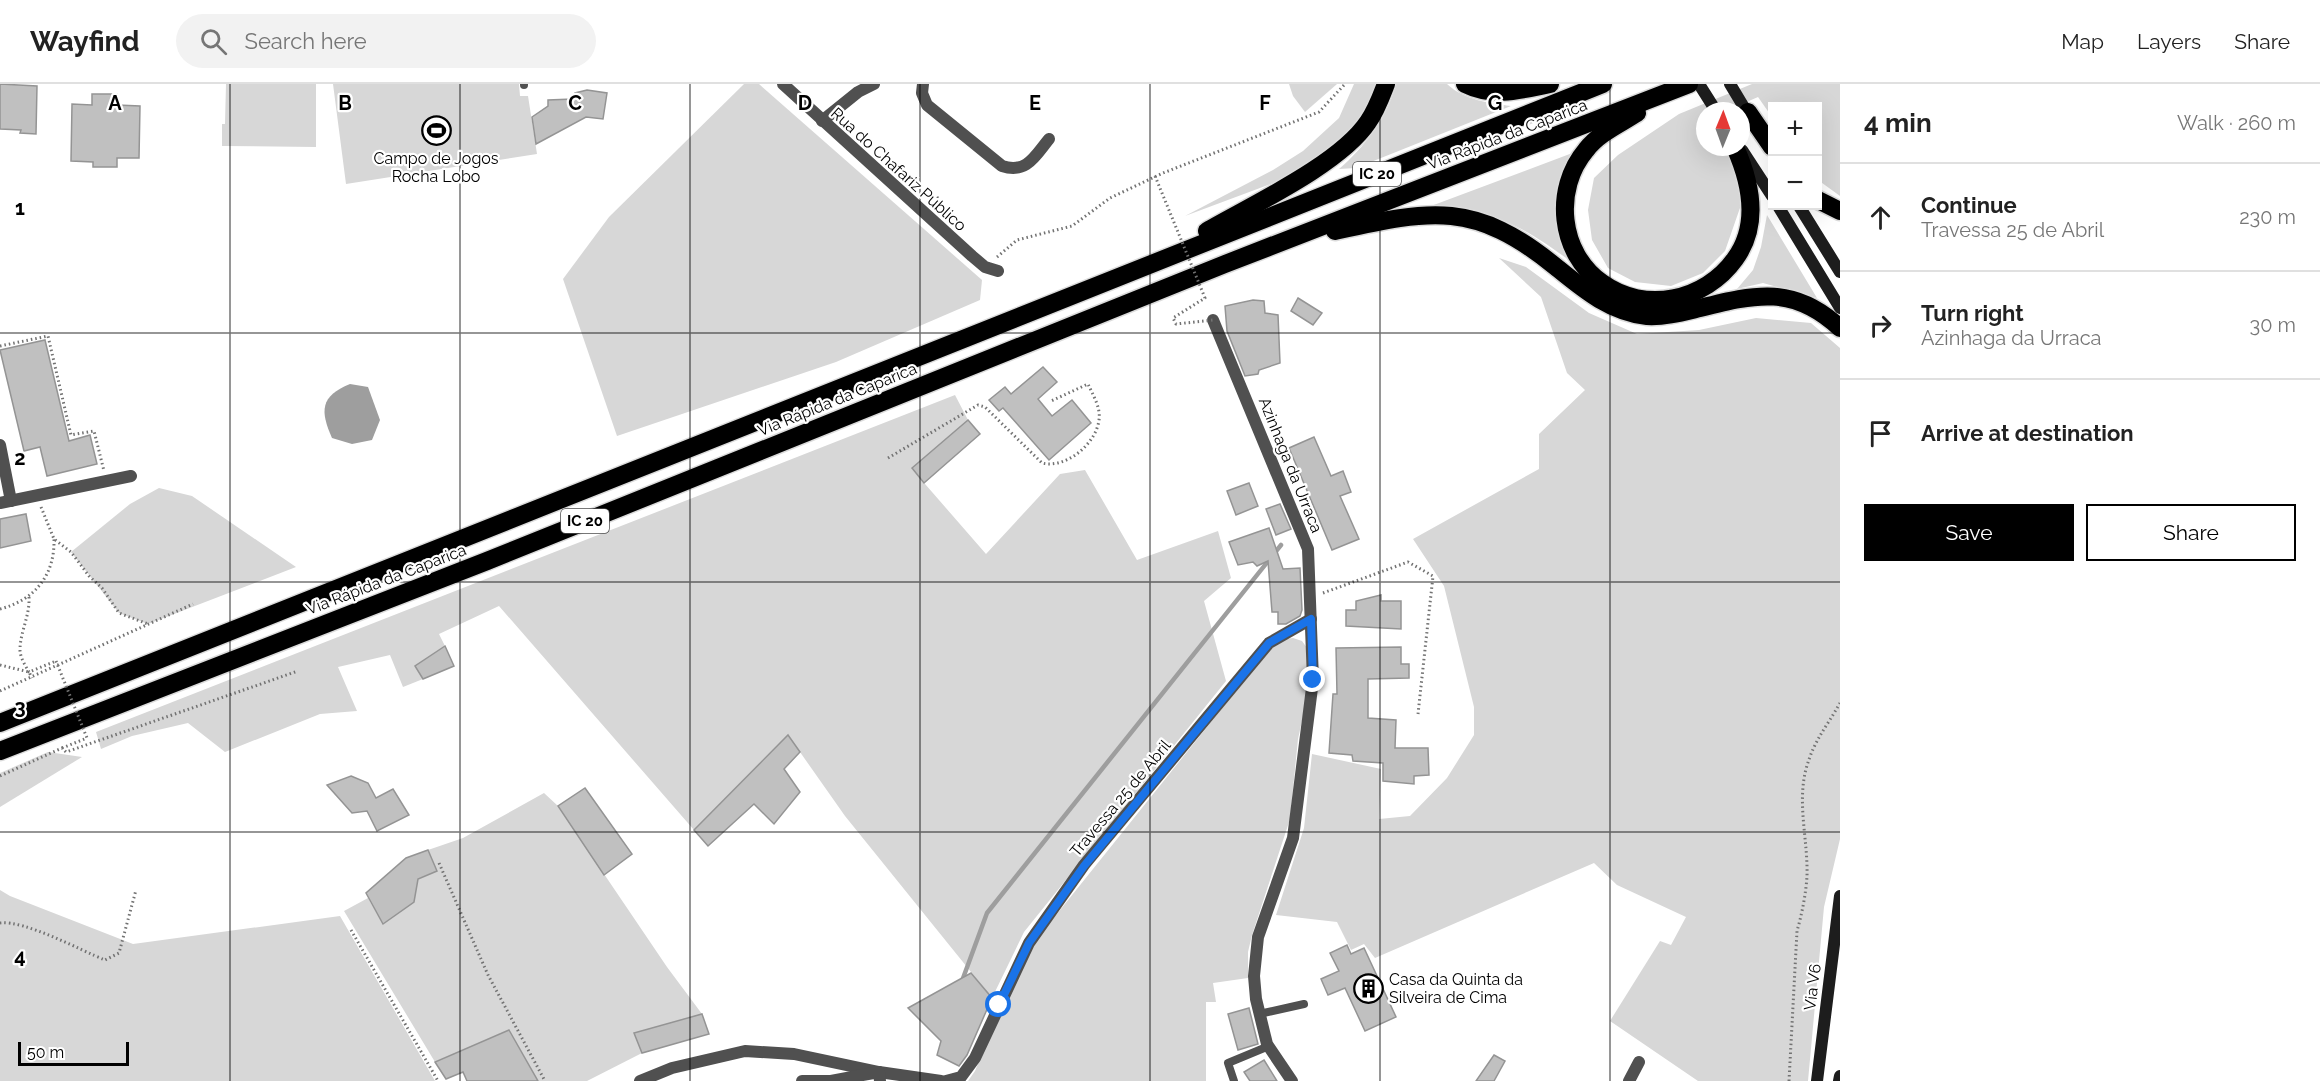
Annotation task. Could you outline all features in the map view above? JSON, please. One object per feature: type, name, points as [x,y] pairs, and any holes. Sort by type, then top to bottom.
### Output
[{"type":"highway","points":[[1151,264],[1306,174],[1350,143],[1368,122],[1386,84]]},
{"type":"highway","points":[[1465,84],[1475,89],[1493,92],[1514,92],[1550,84]]},
{"type":"highway","name":"Via Rápida da Caparica","points":[[0,723],[1603,84]]},
{"type":"highway","points":[[1682,87],[1596,138],[1577,161],[1571,173],[1565,197],[1565,222],[1572,246],[1592,275],[1600,283],[1636,299],[1683,297],[1709,286],[1737,258],[1750,226],[1749,187],[1738,156]]},
{"type":"highway","name":"Via Rápida da Caparica","points":[[0,751],[487,561],[1283,242],[1682,87]]},
{"type":"highway","points":[[1750,115],[1768,140]]},
{"type":"highway","points":[[1822,203],[1840,212]]},
{"type":"highway","points":[[1283,242],[1411,216],[1436,214],[1462,218],[1493,226],[1509,234],[1538,252],[1589,293],[1603,302],[1632,314],[1662,316],[1736,299],[1784,297],[1808,304],[1840,328]]},
{"type":"main road","points":[[1699,84],[1710,102]]},
{"type":"main road","points":[[1730,84],[1742,102]]},
{"type":"main road","points":[[1750,116],[1772,156]]},
{"type":"main road","points":[[1746,156],[1768,189]]},
{"type":"main road","points":[[1780,210],[1840,308]]},
{"type":"main road","points":[[1801,210],[1840,272]]},
{"type":"main road","name":"Via V6","points":[[1817,1081],[1840,896]]},
{"type":"main road","points":[[1839,1081],[1840,1076]]},
{"type":"street","name":"Rua do Chafariz Público","points":[[783,84],[822,122],[985,267],[998,271]]},
{"type":"street","points":[[822,122],[858,92],[874,84]]},
{"type":"street","points":[[923,84],[921,93],[927,105],[1002,166],[1020,169],[1029,163],[1049,139]]},
{"type":"street","name":"Azinhaga da Urraca","points":[[1213,320],[1308,549],[1313,680],[1293,838],[1265,916],[1255,958],[1254,976],[1259,1014],[1269,1046],[1292,1081]]},
{"type":"street","points":[[0,445],[6,502],[131,476]]},
{"type":"street","name":"Travessa 25 de Abril","points":[[946,1081],[961,1077],[975,1058],[1029,943],[1084,866],[1269,643],[1311,619]]},
{"type":"street","points":[[640,1081],[672,1068],[745,1051],[794,1054],[880,1077]]},
{"type":"street","points":[[1629,1081],[1639,1062]]},
{"type":"street","points":[[802,1081],[880,1077],[941,1081]]},
{"type":"lane","points":[[1259,1014],[1304,1004]]},
{"type":"lane","points":[[1234,1081],[1228,1064],[1269,1046]]},
{"type":"path","points":[[985,267],[1017,240],[1071,226],[1110,198],[1155,176],[1319,112],[1345,84]]},
{"type":"path","points":[[1155,176],[1205,298],[1173,318],[1176,324],[1213,320]]},
{"type":"path","points":[[0,346],[48,336],[70,435],[94,431],[106,481]]},
{"type":"path","points":[[888,458],[978,405],[985,406],[1042,463],[1061,464],[1074,457],[1092,436],[1100,419],[1098,405],[1088,384],[1051,401]]},
{"type":"path","points":[[36,496],[54,538],[71,552],[89,576],[102,588],[119,613],[148,624]]},
{"type":"path","points":[[0,609],[15,605],[29,597],[43,579],[52,560],[54,538]]},
{"type":"path","points":[[1310,597],[1408,562],[1433,576],[1418,714]]},
{"type":"path","points":[[29,597],[29,609],[20,649],[32,678]]},
{"type":"path","points":[[0,691],[193,604]]},
{"type":"path","points":[[0,665],[28,672],[56,661],[87,738],[0,776]]},
{"type":"path","points":[[62,748],[66,752],[298,671]]},
{"type":"path","points":[[1789,1081],[1797,931],[1807,875],[1803,825],[1806,771],[1816,740],[1840,703]]},
{"type":"path","points":[[439,864],[488,975],[545,1081]]},
{"type":"path","points":[[0,923],[9,922],[30,929],[105,960],[118,953],[136,890]]},
{"type":"path","points":[[351,930],[438,1081]]},
{"type":"shaded area","points":[[226,84],[316,84],[316,147],[222,146]]},
{"type":"shaded area","name":"Campo de Jogos Rocha Lobo","points":[[333,84],[519,84],[520,96],[528,96],[537,154],[346,184]]},
{"type":"shaded area","points":[[744,84],[759,84],[982,280],[980,300],[836,362],[617,436],[563,279],[609,217]]},
{"type":"shaded area","points":[[1289,84],[1337,84],[1305,112],[1293,96]]},
{"type":"shaded area","points":[[1354,84],[1379,84],[1351,133],[1303,172],[1185,216],[1273,170],[1303,151],[1339,118]]},
{"type":"shaded area","points":[[1396,84],[1447,84],[1469,97],[1511,106],[1356,168],[1339,169],[1374,131],[1387,108]]},
{"type":"shaded area","points":[[1752,84],[1840,84],[1840,196],[1822,183],[1822,102],[1768,102],[1768,111],[1758,97],[1747,102],[1708,102]]},
{"type":"shaded area","points":[[1696,107],[1696,156],[1729,156],[1737,169],[1741,205],[1725,251],[1703,273],[1671,286],[1635,282],[1608,268],[1592,240],[1588,210],[1594,178],[1618,155],[1679,114]]},
{"type":"shaded area","points":[[1583,149],[1563,243],[1569,260],[1533,236],[1501,220],[1466,211],[1423,209]]},
{"type":"shaded area","points":[[1767,215],[1817,298],[1763,283],[1737,289],[1753,270],[1761,247]]},
{"type":"shaded area","points":[[1499,258],[1526,267],[1589,313],[1637,334],[1699,330],[1756,318],[1811,323],[1840,348],[1840,839],[1824,907],[1808,1081],[1698,1081],[1610,1021],[1660,941],[1671,945],[1686,917],[1617,885],[1594,863],[1375,958],[1364,944],[1351,950],[1337,922],[1276,915],[1304,828],[1312,754],[1381,769],[1379,819],[1410,816],[1447,778],[1474,735],[1474,707],[1444,586],[1413,539],[1539,469],[1539,434],[1585,390],[1567,373],[1541,297]]},
{"type":"shaded area","points":[[350,384],[368,387],[380,420],[372,440],[352,444],[332,438],[328,428],[325,405],[328,399]]},
{"type":"shaded area","points":[[955,395],[968,420],[912,469],[986,554],[1060,474],[1085,470],[1137,560],[1218,531],[1231,578],[1204,601],[1226,681],[1024,932],[992,998],[845,816],[788,735],[694,830],[499,606],[439,634],[445,646],[415,666],[423,679],[403,687],[390,655],[338,667],[357,711],[320,714],[225,752],[188,723],[132,736],[101,749],[96,732]]},
{"type":"shaded area","points":[[159,488],[192,496],[296,567],[148,624],[119,613],[71,552],[130,504]]},
{"type":"shaded area","points":[[1293,638],[1302,641],[1307,648],[1307,698],[1298,739],[1290,819],[1252,935],[1248,952],[1248,978],[1213,983],[1216,1002],[1206,1002],[1206,1081],[968,1081],[975,1071],[1019,968],[1040,935],[1268,651],[1285,639]]},
{"type":"shaded area","points":[[48,752],[82,757],[0,807],[0,773]]},
{"type":"shaded area","points":[[544,793],[558,806],[667,967],[702,1014],[635,1033],[642,1053],[587,1081],[538,1081],[509,1030],[435,1062],[344,911],[368,898],[383,924],[414,902],[418,879],[437,871],[428,850],[463,838]]},
{"type":"shaded area","points":[[0,890],[133,944],[340,916],[435,1081],[0,1081]]},
{"type":"building","points":[[0,84],[37,86],[36,134],[20,133],[21,130],[0,129]]},
{"type":"building","points":[[587,90],[607,93],[603,119],[586,117],[536,144],[532,117],[548,106],[548,100],[573,99],[575,93]]},
{"type":"building","points":[[92,94],[117,94],[117,105],[140,106],[139,158],[117,158],[117,167],[93,167],[93,162],[71,161],[72,104],[92,105]]},
{"type":"building","points":[[1298,298],[1322,313],[1313,325],[1291,311]]},
{"type":"building","points":[[1253,300],[1264,301],[1265,313],[1278,315],[1280,363],[1259,370],[1258,374],[1245,376],[1227,331],[1225,306]]},
{"type":"building","points":[[45,340],[69,441],[90,435],[97,464],[47,476],[40,447],[24,451],[0,350]]},
{"type":"building","points":[[1043,367],[1057,382],[1038,399],[1052,416],[1072,400],[1091,423],[1049,460],[1003,408],[999,411],[989,400],[1005,387],[1011,394]]},
{"type":"building","points":[[968,420],[980,434],[924,483],[912,468]]},
{"type":"building","points":[[1314,437],[1331,476],[1343,471],[1351,492],[1340,496],[1359,539],[1332,550],[1289,448]]},
{"type":"building","points":[[1249,483],[1258,506],[1236,515],[1227,491]]},
{"type":"building","points":[[1280,504],[1291,529],[1276,535],[1266,509]]},
{"type":"building","points":[[26,514],[31,541],[0,548],[0,519]]},
{"type":"building","points":[[1269,528],[1283,569],[1300,568],[1302,610],[1300,616],[1286,624],[1278,624],[1278,612],[1272,612],[1268,561],[1257,566],[1253,562],[1238,565],[1229,542]]},
{"type":"building","points":[[1381,595],[1381,601],[1401,601],[1401,629],[1346,626],[1346,610],[1356,610],[1356,601]]},
{"type":"building","points":[[445,646],[454,666],[423,679],[415,666]]},
{"type":"building","points":[[1401,647],[1401,664],[1409,664],[1409,678],[1368,679],[1368,718],[1396,720],[1395,748],[1428,748],[1429,775],[1414,776],[1414,784],[1383,781],[1383,763],[1353,761],[1352,755],[1329,753],[1333,694],[1337,694],[1336,648]]},
{"type":"building","points":[[788,735],[800,752],[784,769],[800,792],[774,824],[754,804],[708,846],[694,830]]},
{"type":"building","points":[[351,776],[368,783],[376,798],[393,789],[409,815],[377,831],[367,811],[352,813],[327,785]]},
{"type":"building","points":[[585,788],[632,854],[604,875],[558,806]]},
{"type":"building","points":[[428,850],[437,871],[418,879],[414,902],[383,924],[366,893],[406,858]]},
{"type":"building","name":"Casa da Quinta da Silveira de Cima","points":[[1347,945],[1351,954],[1364,948],[1396,1017],[1365,1031],[1345,988],[1328,995],[1321,979],[1339,971],[1330,953]]},
{"type":"building","points":[[971,973],[992,998],[967,1055],[959,1066],[937,1055],[941,1041],[908,1008]]},
{"type":"building","points":[[1249,1008],[1258,1044],[1238,1050],[1228,1014]]},
{"type":"building","points":[[702,1014],[709,1034],[642,1053],[634,1033]]},
{"type":"building","points":[[509,1030],[538,1081],[467,1081],[463,1072],[446,1079],[435,1062]]},
{"type":"building","points":[[1494,1055],[1505,1061],[1494,1081],[1476,1081]]},
{"type":"building","points":[[1264,1060],[1277,1081],[1250,1081],[1244,1072]]},
{"type":"waterway","points":[[962,981],[987,913],[1281,545]]},
{"type":"place","name":"Campo de Jogos Rocha Lobo","points":[[436,130]]},
{"type":"place","name":"Casa da Quinta da Silveira de Cima","points":[[1368,988]]},
{"type":"route","points":[[999,1005],[1029,943],[1084,866],[1269,643],[1311,619],[1313,680]]}]
